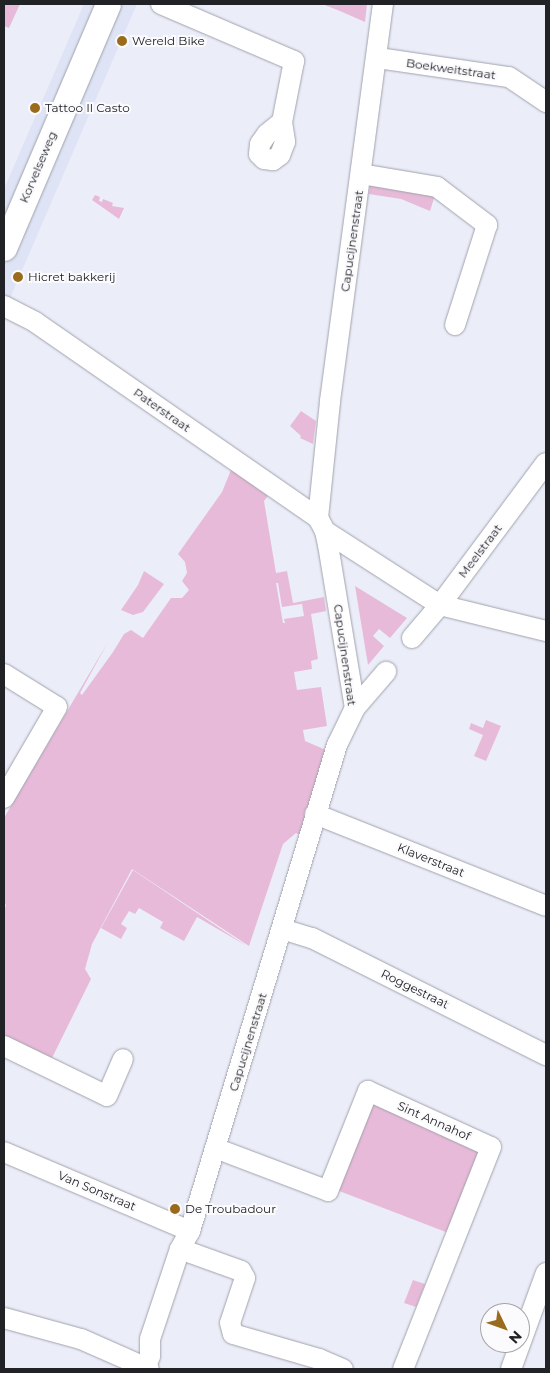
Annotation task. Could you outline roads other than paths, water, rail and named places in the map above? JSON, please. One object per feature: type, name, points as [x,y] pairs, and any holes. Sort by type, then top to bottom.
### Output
[{"type":"street","name":"Korvelseweg","points":[[5,239],[108,4]]},
{"type":"street","points":[[161,4],[294,61],[282,122]]},
{"type":"street","name":"Capucijnenstraat","points":[[147,1369],[150,1356],[150,1339],[180,1249],[190,1231],[337,744],[354,708],[322,524],[330,401],[378,58],[383,4]]},
{"type":"street","name":"Boekweitstraat","points":[[378,58],[509,77],[546,102]]},
{"type":"street","points":[[361,174],[437,187],[487,225],[455,325]]},
{"type":"street","name":"Paterstraat","points":[[4,306],[35,322],[94,362],[322,524],[440,604],[546,631]]},
{"type":"street","name":"Meelstraat","points":[[412,638],[440,604],[546,462]]},
{"type":"street","points":[[354,708],[386,672]]},
{"type":"street","points":[[4,674],[57,707],[4,798]]},
{"type":"street","name":"Klaverstraat","points":[[315,814],[546,906]]},
{"type":"street","name":"Roggestraat","points":[[282,929],[312,938],[546,1055]]},
{"type":"street","points":[[4,1046],[107,1096],[123,1059]]},
{"type":"street","name":"Sint Annahof","points":[[215,1148],[328,1191],[368,1091],[491,1146],[403,1369]]},
{"type":"street","name":"Van Sonstraat","points":[[4,1152],[190,1231]]},
{"type":"street","points":[[180,1249],[241,1271],[245,1278],[230,1323],[233,1334],[317,1364],[343,1369]]},
{"type":"street","points":[[511,1369],[546,1273]]},
{"type":"street","points":[[4,1318],[81,1339],[147,1369]]},
{"type":"place","name":"Wereld Bike","points":[[122,41]]},
{"type":"place","name":"Tattoo Il Casto","points":[[35,108]]},
{"type":"place","name":"Hicret bakkerij","points":[[18,277]]},
{"type":"place","name":"De Troubadour","points":[[175,1209]]}]
